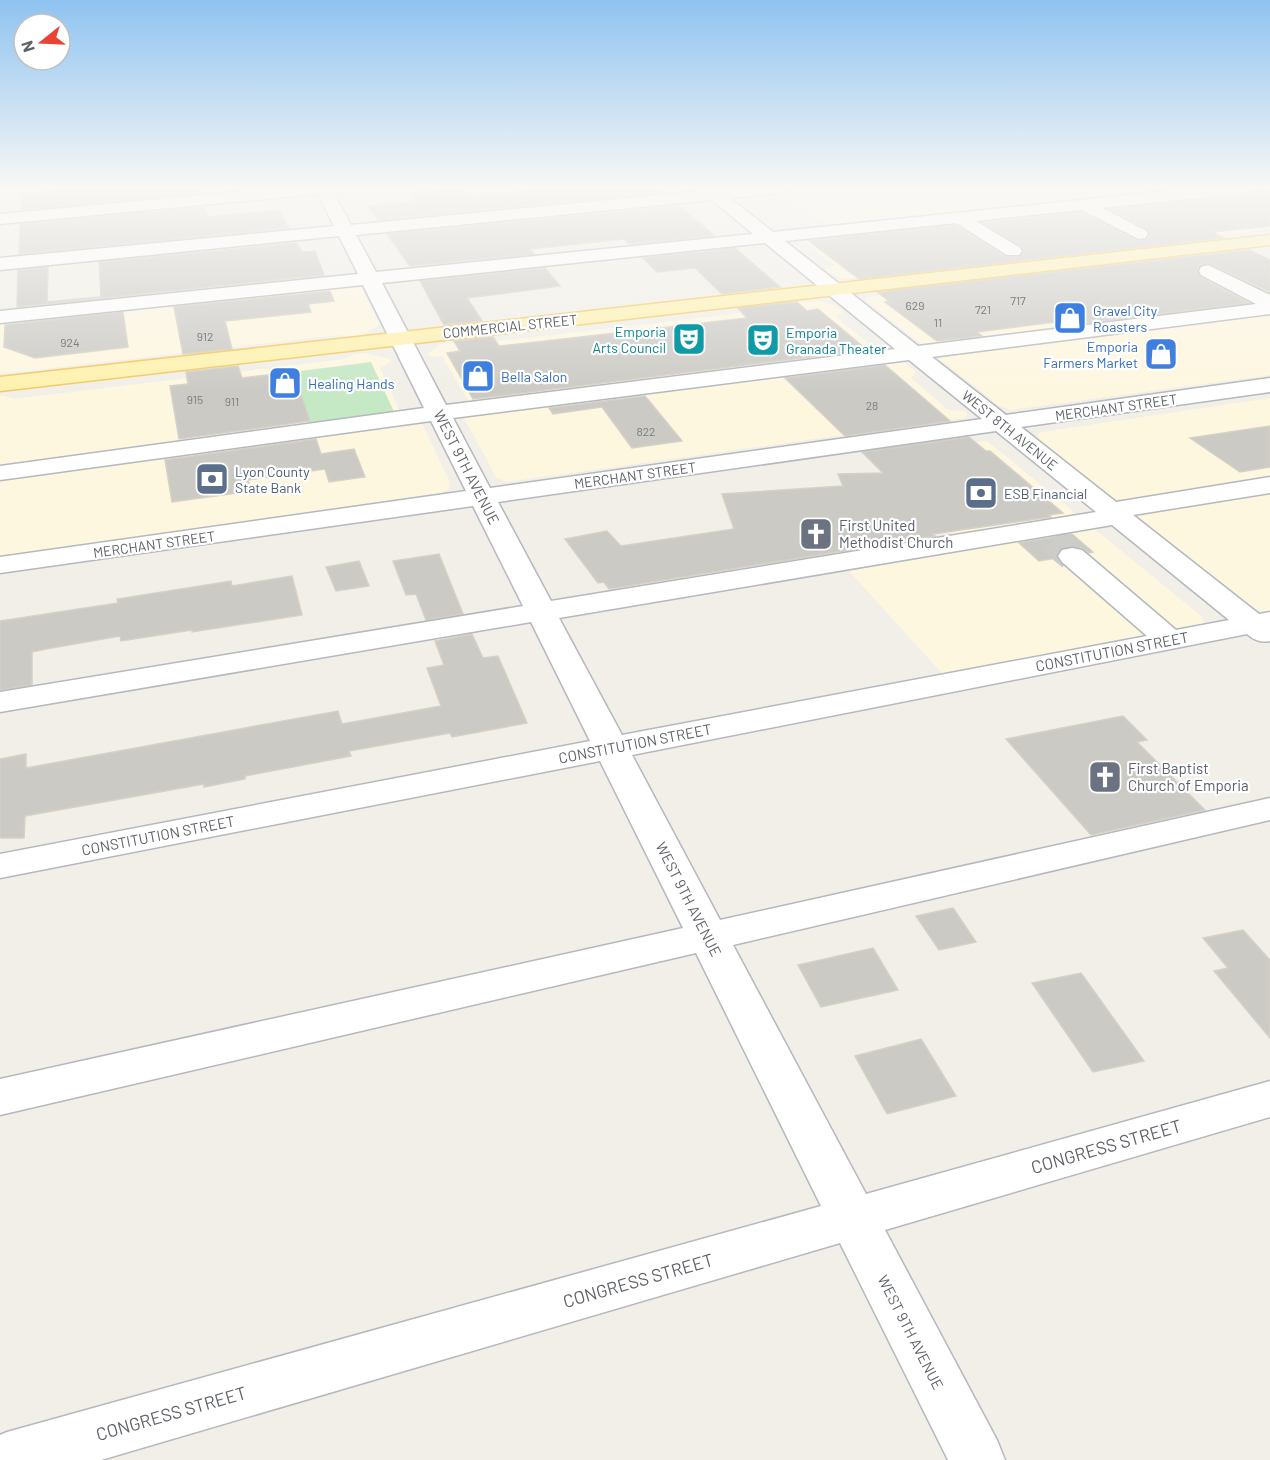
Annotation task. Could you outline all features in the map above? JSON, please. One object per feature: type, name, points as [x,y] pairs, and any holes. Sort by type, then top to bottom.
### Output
[{"type":"main road","name":"COMMERCIAL STREET","points":[[0,384],[1136,256]]},
{"type":"main road","points":[[1207,256],[1204,265],[1208,271]]},
{"type":"main road","points":[[1128,257],[1208,271]]},
{"type":"street","points":[[0,264],[82,256]]},
{"type":"street","name":"WEST 9TH AVENUE","points":[[358,256],[977,1460]]},
{"type":"street","points":[[0,317],[587,256]]},
{"type":"street","name":"WEST 8TH AVENUE","points":[[792,256],[1114,514],[1264,628]]},
{"type":"street","points":[[1208,271],[1270,303]]},
{"type":"street","points":[[0,473],[439,413],[1270,308]]},
{"type":"street","name":"MERCHANT STREET","points":[[0,566],[1270,385]]},
{"type":"street","points":[[0,702],[984,538],[1055,541],[1114,514],[1270,486]]},
{"type":"street","points":[[1055,541],[1170,640]]},
{"type":"street","name":"CONSTITUTION STREET","points":[[0,866],[1170,640],[1264,628]]},
{"type":"street","points":[[0,1097],[1270,809]]},
{"type":"street","name":"CONGRESS STREET","points":[[7,1460],[1270,1099]]},
{"type":"shaded area","points":[[823,256],[1028,256],[887,272],[875,278],[840,278],[825,270],[834,265]]},
{"type":"shaded area","points":[[1184,270],[1270,315],[1270,375],[1011,410],[998,405],[865,300],[896,291]]},
{"type":"shaded area","points":[[356,278],[379,323],[378,326],[360,337],[340,335],[0,374],[0,315]]},
{"type":"shaded area","points":[[818,301],[834,305],[843,312],[835,316],[889,360],[903,361],[916,372],[911,378],[948,410],[965,411],[967,414],[965,418],[506,482],[496,477],[464,418],[464,415],[475,413],[442,356],[431,357],[428,354],[446,342],[464,345],[778,309],[789,303]]},
{"type":"shaded area","points":[[364,353],[390,359],[391,362],[380,368],[404,421],[422,423],[450,483],[449,489],[441,493],[0,557],[0,395],[14,399],[344,359]]},
{"type":"shaded area","points":[[1270,398],[1270,611],[1261,611],[1247,605],[1037,439],[1039,433],[1049,431]]},
{"type":"shaded area","points":[[987,441],[1201,616],[1204,623],[1196,627],[942,673],[840,561],[958,539],[877,461],[896,453]]},
{"type":"green space","points":[[371,362],[395,414],[311,425],[293,372]]},
{"type":"building","points":[[160,256],[317,256],[324,275],[17,307],[18,270],[48,267],[47,302],[101,297],[99,262]]},
{"type":"building","points":[[403,256],[512,256],[410,266]]},
{"type":"building","points":[[744,256],[780,287],[722,294],[695,268],[657,272],[643,258]]},
{"type":"building","points":[[829,256],[1005,256],[1063,256],[859,279]]},
{"type":"building","points":[[1195,256],[1262,256],[1270,260],[1270,292],[1209,263],[1200,265],[1197,270],[1200,277],[1249,303],[1069,325],[1063,321],[977,332],[982,336],[937,341],[885,302],[889,301],[877,292]]},
{"type":"building","points":[[545,268],[560,286],[467,298],[482,321],[444,325],[420,281]]},
{"type":"building","points":[[330,291],[334,301],[308,304],[311,312],[225,321],[232,349],[183,354],[174,307]]},
{"type":"building","points":[[797,302],[807,311],[818,309],[867,350],[473,399],[447,353],[460,351],[454,341],[493,337],[499,346],[519,344],[747,318],[738,308]]},
{"type":"building","points":[[123,312],[128,347],[35,358],[4,347],[5,325]]},
{"type":"building","points":[[885,365],[950,421],[845,436],[785,378]]},
{"type":"building","points":[[238,366],[242,378],[293,372],[310,421],[179,439],[170,386],[188,384],[186,372]]},
{"type":"building","points":[[645,396],[682,441],[632,448],[602,407],[553,414],[549,408]]},
{"type":"building","points":[[1270,426],[1270,467],[1240,472],[1190,438]]},
{"type":"building","name":"First United Methodist Church","points":[[969,437],[986,451],[990,451],[1063,513],[1049,515],[1051,517],[933,534],[935,536],[609,589],[604,582],[598,583],[565,539],[607,531],[621,546],[734,529],[722,494],[843,486],[838,474],[883,473],[862,452]]},
{"type":"building","points":[[316,439],[321,454],[354,449],[365,477],[329,482],[325,469],[248,480],[251,491],[172,502],[165,460]]},
{"type":"building","name":"ESB Financial","points":[[1072,534],[1093,552],[1089,553],[1082,548],[1072,546],[1060,549],[1056,555],[1057,558],[1039,561],[1019,543]]},
{"type":"building","points":[[439,554],[463,614],[426,620],[416,594],[406,595],[393,561]]},
{"type":"building","points":[[359,561],[369,586],[336,591],[326,567]]},
{"type":"building","points":[[292,576],[302,615],[121,641],[120,636],[32,652],[32,685],[0,690],[0,621],[118,603],[117,599],[231,581],[232,586]]},
{"type":"building","points":[[472,634],[483,658],[498,656],[527,723],[452,737],[450,733],[349,751],[351,756],[245,776],[245,779],[204,787],[204,784],[25,816],[24,838],[0,838],[0,759],[26,754],[26,768],[338,711],[342,724],[441,706],[427,668],[444,665],[435,641]]},
{"type":"building","name":"First Baptist Church of Emporia","points":[[1123,716],[1147,740],[1137,742],[1205,810],[1091,835],[1006,739]]},
{"type":"building","points":[[953,908],[976,942],[939,950],[916,916]]},
{"type":"building","points":[[1243,930],[1270,960],[1270,1038],[1214,971],[1228,968],[1203,938]]},
{"type":"building","points":[[873,948],[898,990],[821,1007],[798,965]]},
{"type":"building","points":[[1081,973],[1144,1061],[1093,1072],[1032,983]]},
{"type":"building","points":[[921,1039],[956,1096],[887,1114],[855,1056]]},
{"type":"tunnel","points":[[1053,540],[1072,556]]},
{"type":"place","name":"Gravel City Roasters","points":[[1070,318]]},
{"type":"place","name":"Emporia Arts Council","points":[[689,339]]},
{"type":"place","name":"Emporia Granada Theater","points":[[763,340]]},
{"type":"place","name":"Emporia Farmers Market","points":[[1161,354]]},
{"type":"place","name":"Bella Salon","points":[[478,376]]},
{"type":"place","name":"Healing Hands","points":[[285,383]]},
{"type":"place","name":"Lyon County State Bank","points":[[212,479]]},
{"type":"place","name":"ESB Financial","points":[[981,493]]},
{"type":"place","name":"First United Methodist Church","points":[[816,534]]},
{"type":"place","name":"First Baptist Church of Emporia","points":[[1105,777]]}]
